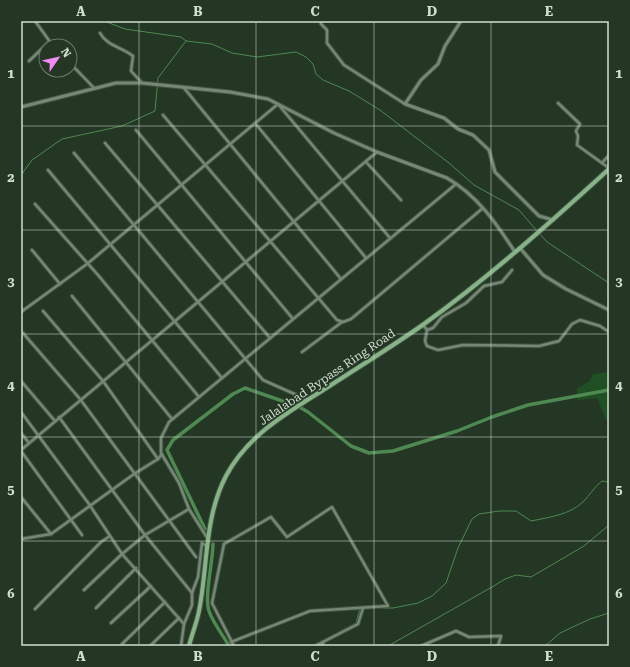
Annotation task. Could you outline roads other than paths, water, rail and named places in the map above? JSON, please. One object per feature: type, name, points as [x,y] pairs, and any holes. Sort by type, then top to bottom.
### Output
[{"type":"highway","name":"Jalalabad Bypass Ring Road","points":[[189,646],[199,611],[206,546],[213,512],[221,488],[236,461],[253,440],[267,428],[308,400],[423,324],[520,248],[553,220],[609,168]]},
{"type":"street","points":[[35,21],[46,38]]},
{"type":"street","points":[[321,21],[321,24],[326,30],[327,43],[344,65],[405,104],[444,118],[458,129],[473,136],[489,150],[494,172],[539,216],[553,220]]},
{"type":"street","points":[[405,104],[421,80],[438,64],[445,46],[460,21]]},
{"type":"street","points":[[100,33],[104,40],[133,56],[131,71],[142,83]]},
{"type":"street","points":[[29,61],[38,52]]},
{"type":"street","points":[[78,71],[94,88]]},
{"type":"street","points":[[21,107],[116,83],[147,83],[230,92],[268,99],[334,133],[377,152],[448,178],[472,195],[484,208],[492,217],[515,252]]},
{"type":"street","points":[[184,87],[341,279]]},
{"type":"street","points":[[558,103],[580,124],[576,130],[578,136],[577,144],[609,168]]},
{"type":"street","points":[[21,312],[87,264],[278,104]]},
{"type":"street","points":[[278,104],[390,238]]},
{"type":"street","points":[[163,115],[338,320],[343,322]]},
{"type":"street","points":[[256,123],[318,201],[366,258]]},
{"type":"street","points":[[136,130],[293,319]]},
{"type":"street","points":[[105,143],[270,338]]},
{"type":"street","points":[[82,535],[21,450],[80,399],[377,152]]},
{"type":"street","points":[[74,153],[263,380],[308,400]]},
{"type":"street","points":[[602,163],[609,155]]},
{"type":"street","points":[[366,162],[401,200]]},
{"type":"street","points":[[48,170],[222,378]]},
{"type":"street","points":[[208,539],[188,509],[179,483],[162,454],[161,438],[169,422],[456,183]]},
{"type":"street","points":[[35,204],[199,397]]},
{"type":"street","points":[[302,352],[343,322],[350,319],[484,208]]},
{"type":"street","points":[[520,248],[543,275],[566,289],[609,310]]},
{"type":"street","points":[[32,250],[60,284]]},
{"type":"street","points":[[427,330],[433,328],[442,317],[466,303],[484,286],[502,282],[512,270]]},
{"type":"street","points":[[72,296],[172,419]]},
{"type":"street","points":[[43,310],[103,381],[158,459]]},
{"type":"street","points":[[423,324],[427,330],[425,341],[427,346],[438,350],[462,345],[539,346],[559,341],[572,324],[580,320],[600,326],[609,332]]},
{"type":"street","points":[[23,333],[80,399],[168,522],[196,557]]},
{"type":"street","points":[[21,381],[55,421]]},
{"type":"street","points":[[21,412],[39,434],[90,505],[122,554],[184,624]]},
{"type":"street","points":[[60,417],[145,535],[192,592]]},
{"type":"street","points":[[21,433],[29,443]]},
{"type":"street","points":[[21,539],[51,534],[134,474],[158,459],[162,454]]},
{"type":"street","points":[[21,497],[51,534]]},
{"type":"street","points":[[231,642],[310,611],[388,606],[332,507],[287,537],[270,517],[224,544],[212,602],[231,642],[234,646]]},
{"type":"street","points":[[84,590],[122,554],[145,535],[188,509]]},
{"type":"street","points":[[35,609],[101,542],[110,536]]},
{"type":"street","points":[[181,646],[184,624],[192,605],[192,592],[198,577],[202,543],[206,546]]},
{"type":"street","points":[[96,608],[136,568]]},
{"type":"street","points":[[111,623],[151,586]]},
{"type":"street","points":[[122,644],[165,602]]},
{"type":"street","points":[[315,646],[358,624],[363,608]]},
{"type":"street","points":[[150,646],[179,618]]},
{"type":"street","points":[[420,646],[456,631],[469,637],[501,636],[498,646]]},
{"type":"waterway","points":[[104,21],[125,29],[181,37],[186,41],[212,44],[232,53],[257,57],[296,52],[306,57],[313,64],[316,74],[323,80],[349,91],[380,110],[449,163],[474,185],[519,210],[537,231]]},
{"type":"waterway","points":[[21,175],[32,160],[62,139],[122,126],[155,111],[158,78],[186,41]]},
{"type":"waterway","points":[[539,233],[547,242],[609,283]]},
{"type":"waterway","points":[[205,529],[167,450],[173,440],[233,394],[245,388],[294,405]]},
{"type":"waterway","points":[[301,408],[351,446],[369,453],[393,451],[457,431],[528,405],[609,390]]},
{"type":"waterway","points":[[383,608],[393,608],[418,603],[432,596],[446,583],[458,548],[472,519],[479,514],[499,511],[516,511],[531,521],[552,517],[565,513],[578,506],[602,481],[609,482]]},
{"type":"waterway","points":[[388,646],[505,579],[516,575],[531,577],[584,546],[609,525]]},
{"type":"waterway","points":[[213,544],[208,588],[208,605],[213,620],[229,646]]},
{"type":"waterway","points":[[339,632],[356,623],[360,608]]},
{"type":"waterway","points":[[545,646],[560,633],[590,619],[609,613]]}]
